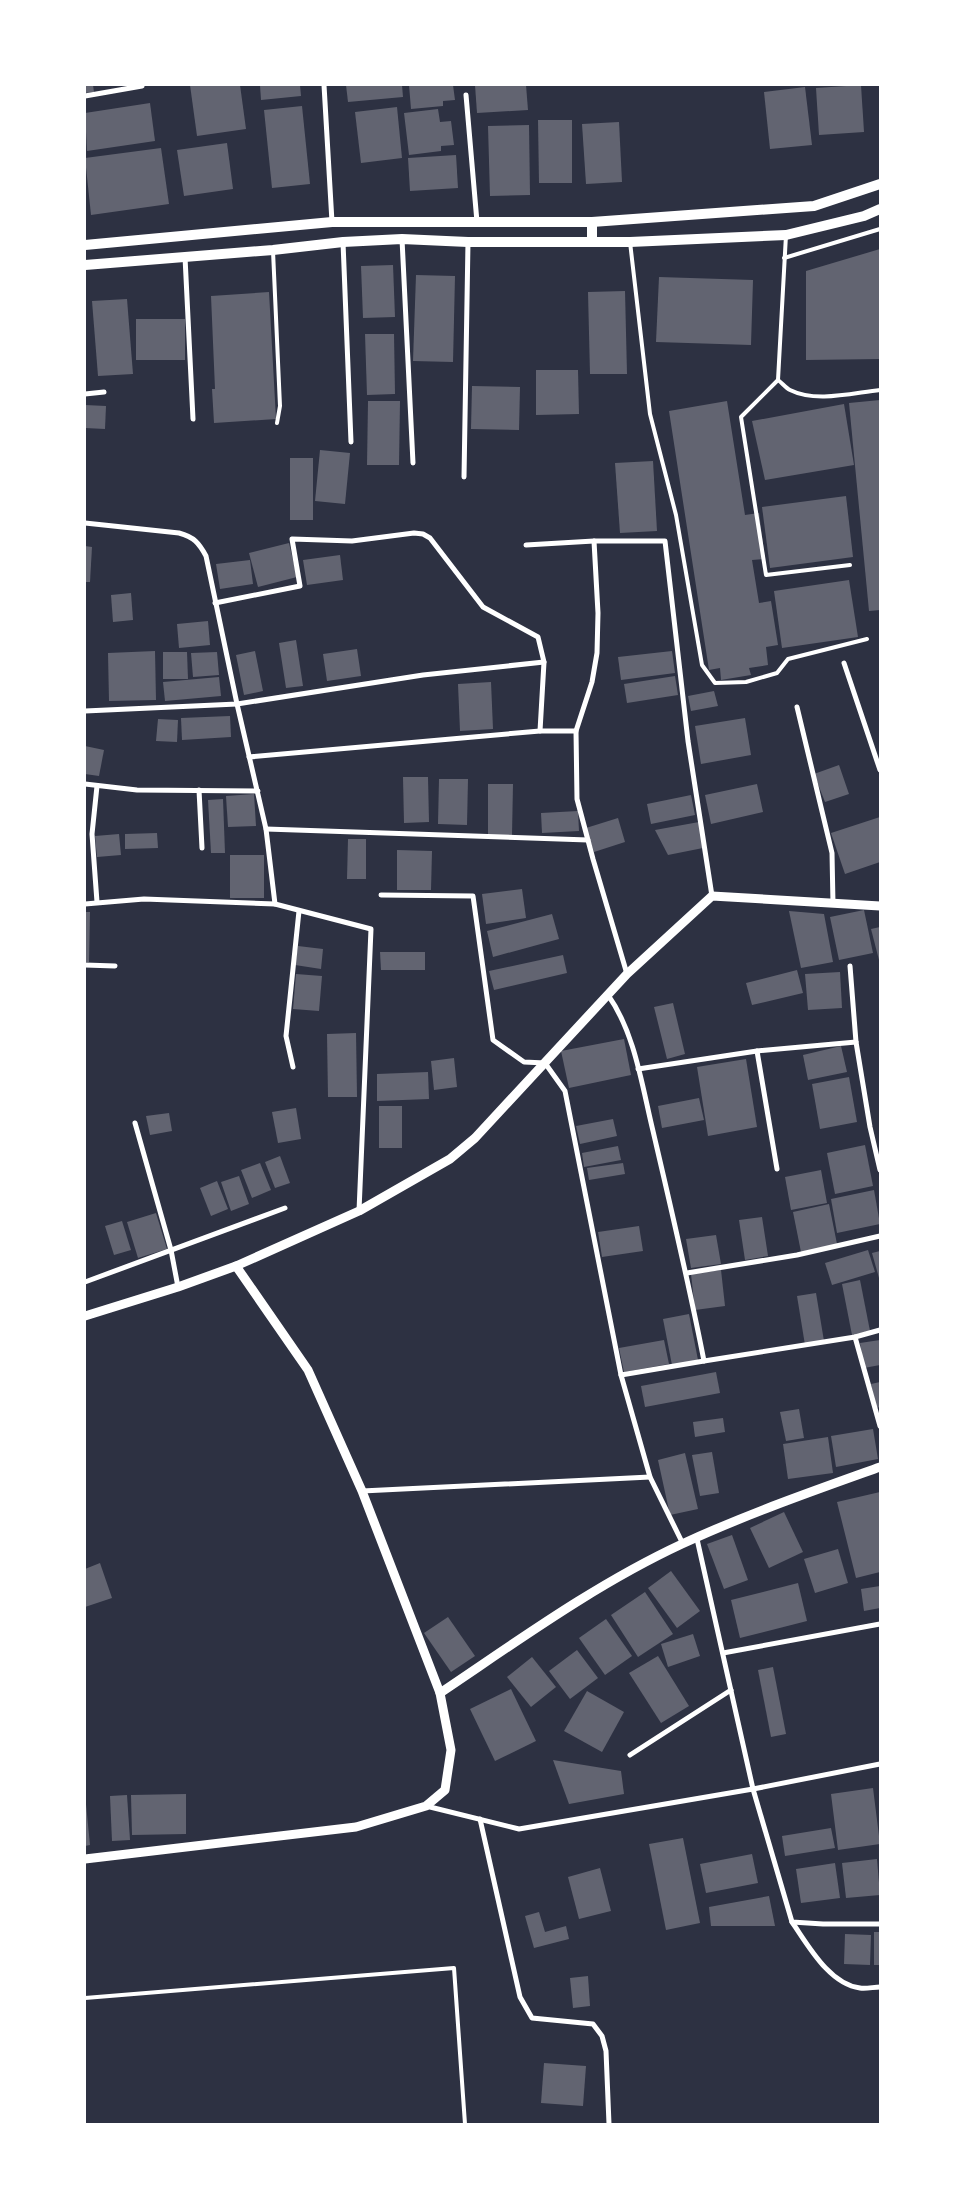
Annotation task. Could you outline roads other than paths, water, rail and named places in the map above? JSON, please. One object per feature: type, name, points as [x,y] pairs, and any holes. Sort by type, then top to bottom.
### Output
[{"type":"main road","points":[[85,245],[332,222],[592,222],[814,206],[880,184]]},
{"type":"main road","points":[[85,264],[273,250],[343,242],[402,240],[630,242],[786,236],[864,216],[880,209]]},
{"type":"main road","points":[[592,222],[592,242]]},
{"type":"street","points":[[324,85],[332,222]]},
{"type":"street","points":[[85,96],[142,86]]},
{"type":"street","points":[[466,95],[477,222]]},
{"type":"street","points":[[402,240],[413,464]]},
{"type":"street","points":[[343,242],[351,442]]},
{"type":"street","points":[[464,477],[468,242]]},
{"type":"street","points":[[185,256],[193,419]]},
{"type":"street","points":[[85,394],[104,392]]},
{"type":"street","points":[[85,523],[179,533],[192,537],[200,544],[206,556],[266,829],[275,904]]},
{"type":"street","points":[[215,603],[300,586],[292,539],[352,541],[414,533],[424,534],[430,538],[483,607],[538,637],[544,662],[540,731]]},
{"type":"street","points":[[526,545],[594,541],[665,541],[688,741],[712,896]]},
{"type":"street","points":[[594,541],[598,613],[597,653],[592,682],[576,731],[577,799],[627,974]]},
{"type":"street","points":[[85,711],[237,704],[423,675],[544,662]]},
{"type":"street","points":[[844,663],[880,770]]},
{"type":"street","points":[[797,707],[832,852],[833,904]]},
{"type":"street","points":[[249,757],[540,731],[576,731]]},
{"type":"street","points":[[85,784],[137,790],[258,791]]},
{"type":"street","points":[[97,786],[92,834],[97,902]]},
{"type":"street","points":[[199,790],[202,848]]},
{"type":"street","points":[[266,829],[588,840]]},
{"type":"street","points":[[85,834],[92,834]]},
{"type":"street","points":[[381,895],[473,896],[493,1040],[524,1062],[545,1063]]},
{"type":"street","points":[[85,1316],[178,1287],[236,1266],[359,1210],[450,1159],[476,1138],[627,974],[712,896],[880,906]]},
{"type":"street","points":[[85,904],[144,899],[275,904],[371,929],[359,1210]]},
{"type":"street","points":[[293,1067],[286,1036],[299,911]]},
{"type":"street","points":[[85,965],[115,966]]},
{"type":"street","points":[[850,966],[856,1042],[870,1127],[880,1170]]},
{"type":"street","points":[[608,995],[620,1012],[638,1069],[687,1273],[704,1361]]},
{"type":"street","points":[[638,1069],[757,1051],[856,1042]]},
{"type":"street","points":[[757,1051],[777,1169]]},
{"type":"street","points":[[545,1063],[565,1091],[621,1375],[650,1477],[683,1544]]},
{"type":"street","points":[[135,1123],[171,1250],[178,1287]]},
{"type":"street","points":[[85,1282],[285,1208]]},
{"type":"street","points":[[687,1273],[797,1255],[880,1236]]},
{"type":"street","points":[[85,1859],[356,1827],[426,1806],[445,1790],[451,1750],[440,1693],[362,1492],[308,1370],[236,1266]]},
{"type":"street","points":[[621,1375],[855,1337],[880,1330]]},
{"type":"street","points":[[855,1337],[880,1426]]},
{"type":"street","points":[[440,1693],[583,1597],[683,1544],[767,1508],[880,1466]]},
{"type":"street","points":[[362,1492],[650,1477]]},
{"type":"street","points":[[696,1539],[753,1789],[792,1922],[813,1952],[837,1978],[860,1988],[880,1987]]},
{"type":"street","points":[[723,1653],[880,1624]]},
{"type":"street","points":[[630,1756],[731,1690]]},
{"type":"street","points":[[426,1806],[519,1829],[753,1789],[880,1764]]},
{"type":"street","points":[[480,1819],[520,1997],[532,2018],[593,2024],[602,2036],[606,2051],[609,2124]]},
{"type":"street","points":[[792,1922],[880,1924]]},
{"type":"lane","points":[[784,258],[880,229]]},
{"type":"lane","points":[[786,236],[778,380],[741,417],[766,575],[850,564]]},
{"type":"lane","points":[[630,242],[650,414],[676,515],[702,665],[716,683],[746,682],[777,673],[788,659],[867,638]]},
{"type":"lane","points":[[273,250],[280,406],[277,423]]},
{"type":"lane","points":[[778,380],[790,390],[806,396],[880,390]]},
{"type":"lane","points":[[85,1998],[454,1968],[465,2124]]}]
